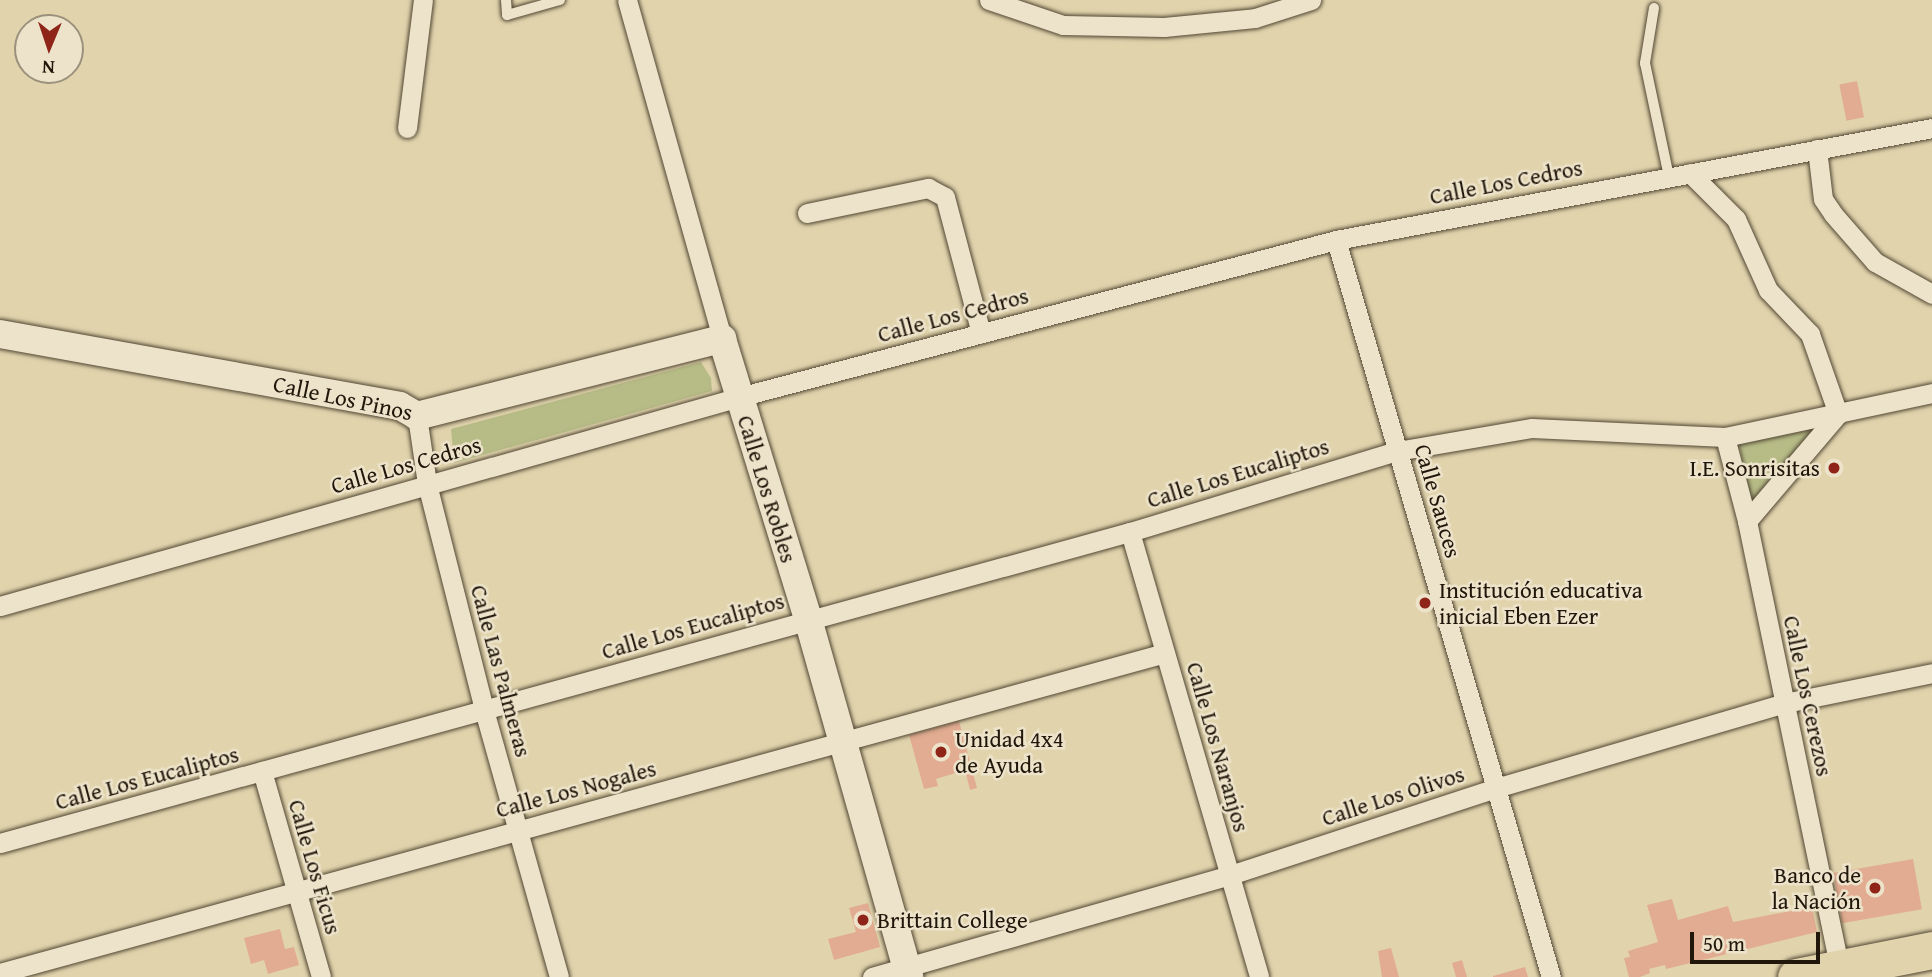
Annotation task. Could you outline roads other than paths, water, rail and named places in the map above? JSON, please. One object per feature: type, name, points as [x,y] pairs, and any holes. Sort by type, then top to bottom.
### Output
[{"type":"highway","points":[[1796,977],[1932,950]]},
{"type":"street","points":[[407,128],[423,0]]},
{"type":"street","name":"Calle Los Robles","points":[[627,0],[722,339],[808,619],[908,972]]},
{"type":"street","points":[[989,0],[1063,25],[1164,27],[1255,18],[1311,0]]},
{"type":"street","name":"Calle Los Cedros","points":[[0,606],[739,397],[1336,240],[1932,128]]},
{"type":"street","points":[[1817,149],[1823,199],[1833,214],[1875,262],[1932,294]]},
{"type":"street","points":[[1690,173],[1736,219],[1768,290],[1810,334],[1838,414],[1747,522]]},
{"type":"street","points":[[807,213],[928,188],[945,197],[981,334]]},
{"type":"street","name":"Calle Sauces","points":[[1336,240],[1551,977]]},
{"type":"street","name":"Calle Los Pinos","points":[[0,334],[400,405],[418,416],[722,339]]},
{"type":"street","name":"Calle Los Eucaliptos","points":[[0,843],[1130,532],[1397,451],[1532,428],[1725,437],[1932,393]]},
{"type":"street","name":"Calle Las Palmeras","points":[[418,416],[427,484],[484,710],[520,830],[559,977]]},
{"type":"street","name":"Calle Los Cerezos","points":[[1725,437],[1747,522],[1839,967]]},
{"type":"street","name":"Calle Los Naranjos","points":[[1130,532],[1259,977]]},
{"type":"street","name":"Calle Los Nogales","points":[[0,973],[1165,653]]},
{"type":"street","name":"Calle Los Olivos","points":[[872,977],[908,972],[1230,875],[1496,788],[1785,703],[1932,673]]},
{"type":"street","name":"Calle Los Ficus","points":[[262,771],[321,977]]},
{"type":"lane","points":[[506,0],[507,15],[560,0]]},
{"type":"lane","points":[[1654,8],[1644,53],[1646,75],[1669,177]]},
{"type":"place","name":"I.E. Sonrisitas","points":[[1834,468]]},
{"type":"place","name":"Institución educativa inicial Eben Ezer","points":[[1425,603]]},
{"type":"place","name":"Unidad 4x4 de Ayuda","points":[[941,752]]},
{"type":"place","name":"Banco de la Nación","points":[[1875,888]]},
{"type":"place","name":"Brittain College","points":[[863,920]]}]
